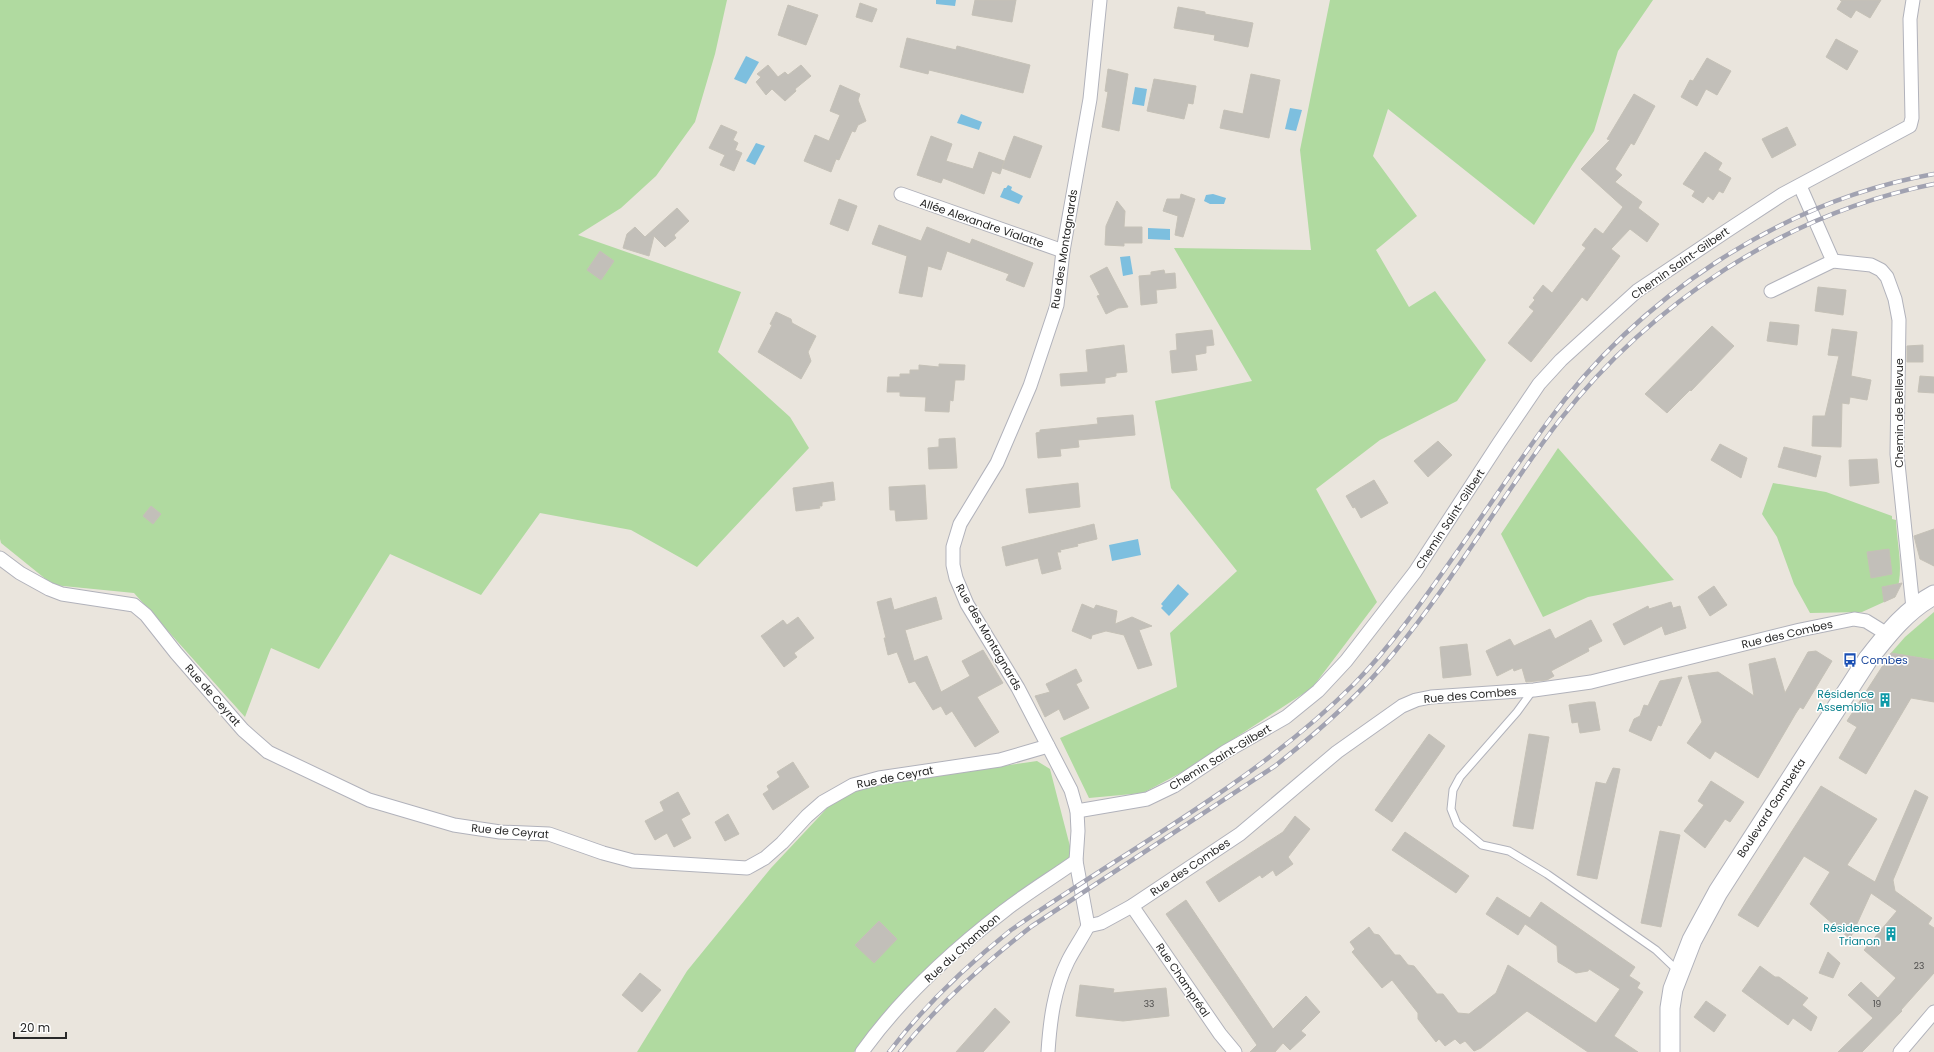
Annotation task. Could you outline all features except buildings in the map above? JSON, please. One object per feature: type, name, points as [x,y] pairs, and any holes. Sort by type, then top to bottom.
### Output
[{"type":"main road","name":"Boulevard Gambetta","points":[[1670,1052],[1670,1008],[1673,989],[1692,940],[1718,892],[1854,679],[1887,634],[1913,608],[1934,595]]},
{"type":"street","name":"Rue des Montagnards","points":[[1088,926],[1076,861],[1078,811],[1070,790],[1018,688],[961,591],[953,565],[953,547],[960,524],[997,463],[1030,386],[1057,305],[1063,251],[1090,99],[1100,0]]},
{"type":"street","points":[[1833,262],[1800,186],[1910,126],[1912,118],[1910,19],[1913,0]]},
{"type":"street","name":"Chemin Saint-Gilbert","points":[[1078,811],[1147,799],[1174,786],[1225,752],[1286,717],[1318,691],[1346,661],[1415,572],[1503,436],[1539,384],[1561,360],[1637,291],[1766,204],[1800,186]]},
{"type":"street","name":"Allée Alexandre Vialatte","points":[[901,194],[1063,251]]},
{"type":"street","name":"Chemin de Bellevue","points":[[1771,291],[1833,262],[1871,265],[1881,270],[1887,277],[1895,298],[1899,320],[1897,454],[1913,608]]},
{"type":"street","name":"Rue de Ceyrat","points":[[0,558],[20,573],[55,592],[134,605],[146,615],[176,653],[254,742],[282,759],[369,800],[454,825],[500,832],[549,834],[603,853],[634,861],[747,868],[765,858],[823,802],[852,785],[879,778],[1000,760],[1048,746]]},
{"type":"street","name":"Rue des Combes","points":[[1088,926],[1101,922],[1132,906],[1240,834],[1337,752],[1402,706],[1416,700],[1431,697],[1534,690],[1591,682],[1694,658],[1800,630],[1854,620],[1866,620],[1887,634]]},
{"type":"street","name":"Rue du Chambon","points":[[862,1052],[915,990],[946,959],[1004,910],[1076,861]]},
{"type":"street","name":"Rue Champréal","points":[[1132,906],[1220,1034],[1235,1052]]},
{"type":"street","points":[[1048,1052],[1049,1027],[1057,989],[1068,960],[1088,926]]},
{"type":"street","points":[[1900,1052],[1934,1012]]},
{"type":"lane","points":[[1534,690],[1517,712],[1460,777],[1453,790],[1452,809],[1457,824],[1482,845],[1510,851],[1547,874],[1656,950],[1679,971]]},
{"type":"green space","points":[[0,0],[727,0],[715,54],[695,122],[656,176],[621,208],[578,235],[741,292],[718,352],[790,417],[809,448],[697,567],[631,530],[540,513],[481,595],[390,554],[319,669],[271,648],[245,717],[134,593],[53,585],[1,543]]},
{"type":"green space","points":[[1330,0],[1653,0],[1618,51],[1594,131],[1534,225],[1388,109],[1373,156],[1417,216],[1376,250],[1409,307],[1435,291],[1486,360],[1457,401],[1380,440],[1316,489],[1377,602],[1312,688],[1184,771],[1143,793],[1089,798],[1060,738],[1177,687],[1170,633],[1237,571],[1171,488],[1155,401],[1252,381],[1174,248],[1311,250],[1300,150]]},
{"type":"green space","points":[[1558,448],[1674,580],[1588,597],[1543,617],[1501,534]]},
{"type":"green space","points":[[1773,483],[1826,492],[1892,516],[1892,519],[1896,520],[1900,559],[1900,578],[1895,597],[1862,612],[1810,613],[1794,584],[1777,537],[1762,514]]},
{"type":"green space","points":[[1934,612],[1934,660],[1891,653],[1905,637]]},
{"type":"green space","points":[[1037,761],[1050,769],[1072,854],[1067,864],[934,966],[854,1052],[637,1052],[687,971],[771,868],[831,804],[860,789],[921,778]]},
{"type":"water","points":[[936,0],[956,0],[955,6],[936,4]]},
{"type":"water","points":[[746,56],[759,62],[746,84],[734,79]]},
{"type":"water","points":[[1135,87],[1147,89],[1144,106],[1132,104]]},
{"type":"water","points":[[1290,108],[1302,110],[1296,131],[1285,129]]},
{"type":"water","points":[[961,114],[982,122],[979,130],[957,123]]},
{"type":"water","points":[[756,143],[765,146],[755,165],[746,161]]},
{"type":"water","points":[[1008,185],[1012,187],[1011,190],[1023,196],[1019,204],[1000,197],[1004,188]]},
{"type":"water","points":[[1213,194],[1226,198],[1224,204],[1210,204],[1204,201],[1206,195]]},
{"type":"water","points":[[1148,228],[1170,229],[1170,240],[1148,239]]},
{"type":"water","points":[[1130,256],[1133,274],[1123,276],[1120,257]]},
{"type":"water","points":[[1138,539],[1141,555],[1112,561],[1109,545]]},
{"type":"water","points":[[1178,584],[1189,594],[1169,616],[1161,608],[1163,606],[1161,604]]},
{"type":"railway","points":[[889,1052],[916,1019],[946,987],[1011,930],[1232,784],[1275,753],[1316,720],[1354,684],[1381,654],[1418,607],[1547,423],[1583,378],[1624,335],[1669,296],[1717,262],[1768,232],[1822,207],[1877,187],[1934,174]]},
{"type":"railway","points":[[900,1052],[946,1001],[1032,926],[1275,766],[1322,727],[1352,699],[1393,654],[1437,597],[1517,479],[1559,421],[1596,378],[1636,338],[1679,302],[1726,269],[1774,241],[1826,217],[1879,198],[1934,184]]},
{"type":"place","name":"Combes","points":[[1850,660]]},
{"type":"place","name":"Résidence Assemblia","points":[[1885,700]]},
{"type":"place","name":"Résidence Trianon","points":[[1891,934]]}]
